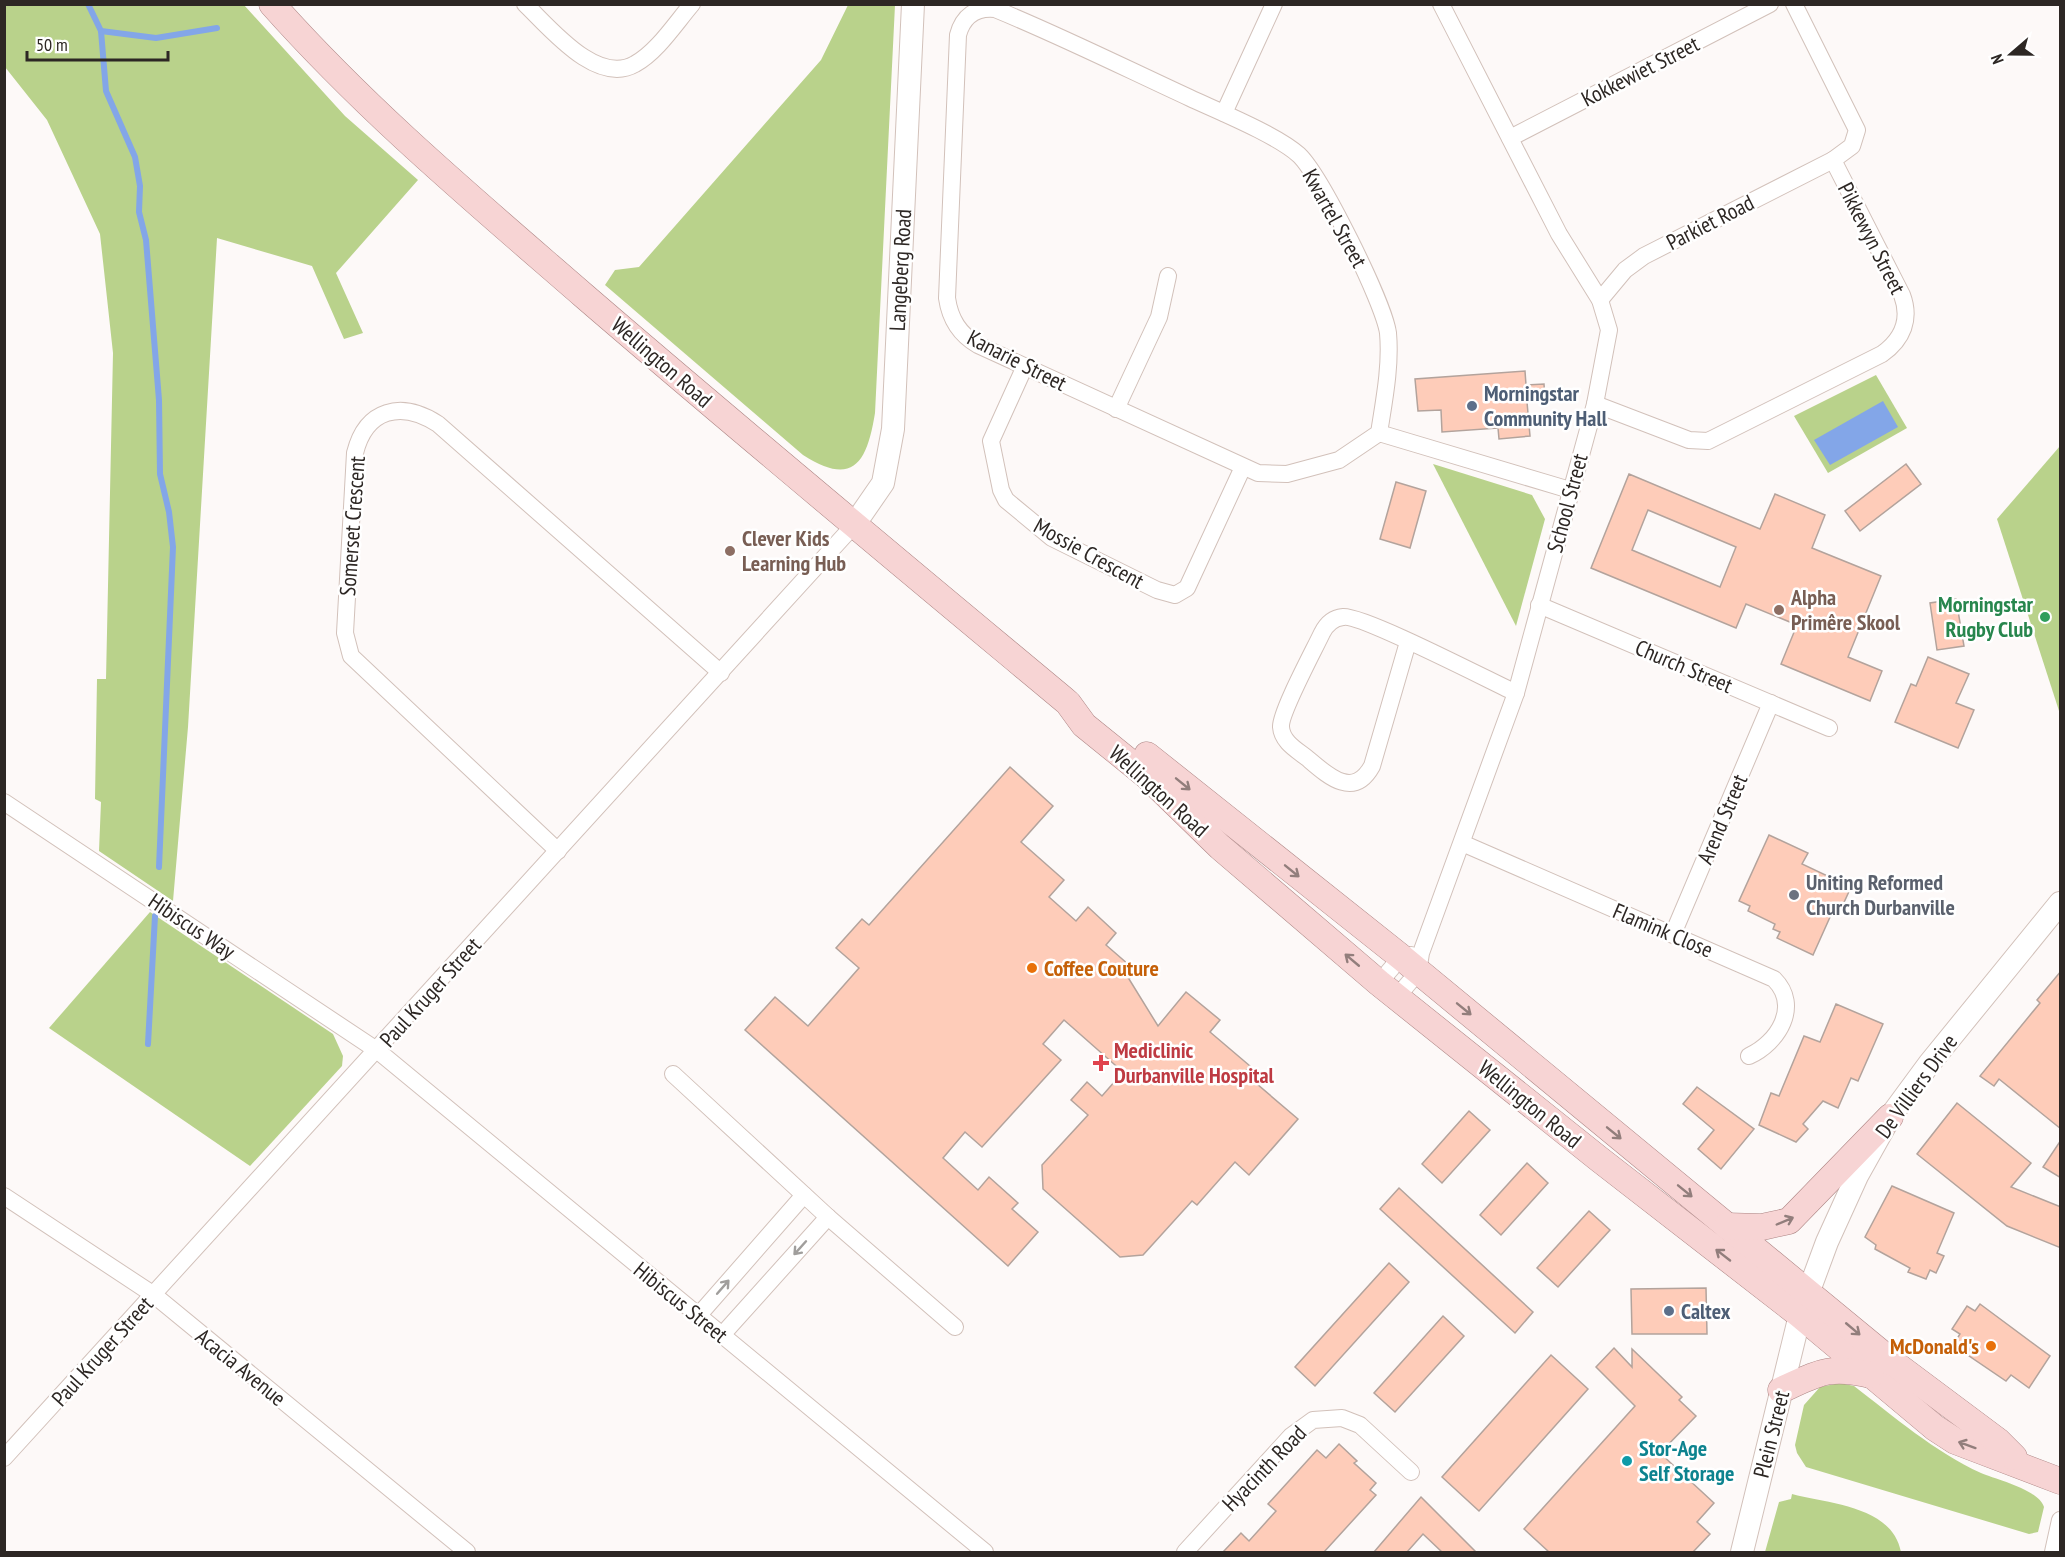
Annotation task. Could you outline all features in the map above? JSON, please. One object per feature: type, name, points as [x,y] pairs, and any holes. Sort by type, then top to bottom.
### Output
[{"type":"main road","name":"Wellington Road","points":[[272,4],[335,72],[392,127],[686,384],[1068,703],[1084,726],[1147,776],[1220,847],[1388,990],[1599,1159],[1998,1441],[2022,1465]]},
{"type":"main road","name":"Wellington Road","points":[[1068,703],[1093,710],[1413,961],[1728,1226],[1871,1375],[1935,1428],[1955,1441],[2061,1481]]},
{"type":"main road","points":[[1728,1226],[1762,1227],[1789,1221],[1890,1117]]},
{"type":"main road","points":[[1781,1390],[1832,1370],[1844,1369],[1871,1375]]},
{"type":"street","points":[[525,4],[580,55],[600,67],[616,69],[636,64],[647,55],[692,4]]},
{"type":"street","name":"Langeberg Road","points":[[854,525],[883,483],[893,429],[913,4]]},
{"type":"street","points":[[1224,113],[1274,4]]},
{"type":"street","name":"School Street","points":[[1388,990],[1413,961],[1462,843],[1516,693],[1595,404],[1609,330],[1600,300],[1559,234],[1441,4]]},
{"type":"street","name":"Kokkewiet Street","points":[[1510,138],[1770,4]]},
{"type":"street","name":"Pikkewyn Street","points":[[1595,404],[1689,440],[1708,441],[1891,348],[1903,331],[1905,303],[1833,160],[1852,146],[1857,130],[1794,4]]},
{"type":"street","name":"Kwartel Street","points":[[979,9],[995,9],[1003,12],[1224,113],[1289,147],[1301,157],[1359,258],[1383,312],[1388,335],[1385,392],[1379,433]]},
{"type":"street","name":"Kanarie Street","points":[[979,9],[965,19],[958,35],[947,298],[951,318],[962,334],[978,345],[1116,409],[1242,467],[1265,474],[1287,474],[1340,460],[1379,433]]},
{"type":"street","name":"Parkiet Road","points":[[1600,300],[1625,270],[1644,256],[1833,160]]},
{"type":"street","points":[[1116,409],[1159,317],[1168,276]]},
{"type":"street","name":"Mossie Crescent","points":[[1025,366],[991,441],[1001,490],[1006,500],[1015,510],[1052,538],[1157,590],[1175,595],[1187,588],[1242,467]]},
{"type":"street","name":"Somerset Crescent","points":[[558,851],[361,667],[349,650],[345,633],[355,453],[359,436],[365,428],[380,417],[398,410],[423,414],[438,424],[721,673]]},
{"type":"street","points":[[1379,433],[1570,490]]},
{"type":"street","name":"Paul Kruger Street","points":[[4,1458],[378,1051],[854,525]]},
{"type":"street","name":"Church Street","points":[[1539,605],[1829,728]]},
{"type":"street","points":[[1408,642],[1372,766],[1363,778],[1350,783],[1336,780],[1286,740],[1281,722],[1322,633],[1329,623],[1343,617],[1351,617],[1408,642],[1516,693]]},
{"type":"street","name":"Arend Street","points":[[1673,934],[1771,703]]},
{"type":"street","name":"Hibiscus Way","points":[[4,802],[378,1051]]},
{"type":"street","name":"Flamink Close","points":[[1462,843],[1768,974],[1783,990],[1787,1005],[1780,1026],[1768,1044],[1749,1056]]},
{"type":"street","name":"De Villiers Drive","points":[[1804,1303],[1857,1176],[1890,1117],[1929,1065],[2061,903]]},
{"type":"street","name":"School Street","points":[[1388,990],[1413,961]]},
{"type":"street","name":"Hibiscus Street","points":[[378,1051],[986,1552]]},
{"type":"street","points":[[673,1074],[828,1217],[956,1327]]},
{"type":"street","points":[[698,1316],[804,1195]]},
{"type":"street","name":"Acacia Avenue","points":[[4,1196],[154,1295],[466,1552]]},
{"type":"street","points":[[722,1335],[828,1217]]},
{"type":"street","name":"Plein Street","points":[[1742,1552],[1804,1303]]},
{"type":"street","name":"Hyacinth Road","points":[[1185,1552],[1291,1436],[1313,1420],[1342,1418],[1360,1425],[1411,1472]]},
{"type":"street","points":[[2053,1552],[2061,1520]]},
{"type":"green space","points":[[4,5],[244,5],[345,116],[418,180],[336,273],[363,333],[344,339],[312,266],[217,238],[188,727],[173,901],[99,851],[101,802],[95,799],[97,679],[106,679],[113,353],[100,234],[47,120],[5,67]]},
{"type":"green space","points":[[848,5],[895,5],[875,413],[872,430],[862,457],[855,465],[846,469],[834,469],[803,455],[605,285],[615,270],[639,267],[821,60]]},
{"type":"green space","points":[[1876,375],[1907,428],[1828,473],[1794,416]]},
{"type":"green space","name":"Morningstar Rugby Club","points":[[2060,446],[2060,714],[1997,519]]},
{"type":"green space","points":[[1433,464],[1532,495],[1545,519],[1516,626]]},
{"type":"green space","points":[[150,912],[333,1034],[343,1056],[342,1066],[250,1166],[49,1028]]},
{"type":"green space","points":[[1840,1383],[1854,1386],[1947,1455],[1981,1473],[2034,1495],[2044,1507],[2038,1532],[2029,1534],[1806,1467],[1795,1445],[1804,1405],[1820,1387]]},
{"type":"green space","points":[[1792,1494],[1841,1505],[1873,1516],[1886,1525],[1895,1537],[1901,1552],[1765,1552],[1779,1502],[1791,1499]]},
{"type":"water","points":[[1883,401],[1898,427],[1830,465],[1814,440]]},
{"type":"building","name":"Morningstar Community Hall","points":[[1525,371],[1526,385],[1544,384],[1545,400],[1527,402],[1530,436],[1499,439],[1498,428],[1442,432],[1441,410],[1418,411],[1415,379]]},
{"type":"building","points":[[1906,464],[1921,484],[1860,531],[1845,511]]},
{"type":"building","points":[[1629,474],[1760,529],[1775,494],[1825,515],[1812,548],[1881,576],[1848,657],[1882,671],[1870,701],[1781,664],[1797,625],[1746,604],[1736,628],[1591,568]],"holes":[[[1648,510],[1736,547],[1720,587],[1632,550]]]},
{"type":"building","points":[[1396,482],[1426,491],[1410,548],[1380,539]]},
{"type":"building","points":[[1956,599],[1964,646],[1937,650],[1930,603]]},
{"type":"building","points":[[1928,657],[1969,674],[1956,703],[1974,710],[1958,748],[1895,722],[1911,684],[1916,686]]},
{"type":"building","points":[[1010,767],[1053,806],[1021,842],[1064,880],[1049,897],[1076,921],[1088,907],[1116,933],[1106,945],[1136,971],[1129,979],[1158,1026],[1186,992],[1220,1020],[1210,1032],[1250,1066],[1244,1073],[1298,1119],[1249,1175],[1235,1162],[1197,1205],[1192,1201],[1143,1255],[1120,1257],[1043,1189],[1042,1165],[1088,1115],[1071,1100],[1087,1082],[1102,1096],[1123,1072],[1064,1020],[1043,1044],[1061,1060],[982,1147],[965,1132],[943,1158],[978,1190],[989,1177],[1018,1203],[1012,1209],[1038,1232],[1008,1266],[745,1030],[775,997],[808,1026],[859,968],[836,948],[862,919],[869,925]]},
{"type":"building","name":"Uniting Reformed Church Durbanville","points":[[1769,835],[1808,853],[1802,864],[1851,887],[1841,909],[1835,906],[1813,955],[1777,938],[1780,932],[1773,929],[1775,924],[1748,911],[1750,906],[1739,901]]},
{"type":"building","points":[[2061,971],[2061,1129],[1999,1079],[1994,1086],[1980,1076],[2040,1003],[2037,1000]]},
{"type":"building","points":[[1836,1004],[1883,1024],[1858,1081],[1851,1078],[1838,1108],[1823,1101],[1803,1124],[1808,1129],[1796,1142],[1759,1125],[1771,1093],[1779,1096],[1804,1036],[1820,1042]]},
{"type":"building","points":[[1697,1087],[1754,1129],[1721,1169],[1698,1149],[1714,1130],[1683,1104]]},
{"type":"building","points":[[1957,1103],[2031,1163],[2011,1187],[2061,1207],[2061,1248],[2007,1226],[1917,1154]]},
{"type":"building","points":[[1469,1111],[1490,1130],[1442,1183],[1422,1164]]},
{"type":"building","points":[[2061,1140],[2061,1178],[2043,1167]]},
{"type":"building","points":[[1527,1163],[1548,1183],[1501,1235],[1480,1215]]},
{"type":"building","points":[[1892,1186],[1954,1213],[1937,1253],[1944,1256],[1936,1273],[1930,1270],[1926,1279],[1908,1272],[1910,1268],[1875,1249],[1876,1245],[1865,1237]]},
{"type":"building","points":[[1399,1188],[1533,1312],[1515,1333],[1380,1209]]},
{"type":"building","points":[[1589,1211],[1610,1230],[1558,1287],[1537,1268]]},
{"type":"building","points":[[1389,1263],[1409,1282],[1315,1386],[1295,1367]]},
{"type":"building","name":"Caltex","points":[[1706,1288],[1707,1334],[1632,1334],[1631,1289]]},
{"type":"building","name":"McDonald's","points":[[1980,1304],[2050,1356],[2029,1388],[2011,1375],[2006,1381],[1953,1345],[1960,1334],[1952,1329],[1967,1306],[1975,1311]]},
{"type":"building","points":[[1443,1316],[1464,1336],[1395,1412],[1374,1393]]},
{"type":"building","name":"Stor-Age Self Storage","points":[[1614,1348],[1632,1367],[1632,1349],[1682,1397],[1679,1400],[1696,1416],[1660,1453],[1714,1503],[1697,1522],[1710,1534],[1693,1552],[1549,1552],[1524,1529],[1635,1406],[1596,1367]]},
{"type":"building","points":[[1551,1355],[1588,1389],[1479,1511],[1442,1477]]},
{"type":"building","points":[[1339,1444],[1357,1461],[1354,1463],[1376,1483],[1370,1490],[1376,1495],[1324,1552],[1223,1552],[1241,1533],[1249,1541],[1276,1511],[1268,1504],[1317,1450],[1326,1458]]},
{"type":"building","points":[[1421,1497],[1476,1552],[1442,1552],[1423,1534],[1407,1552],[1374,1552]]},
{"type":"waterway","points":[[88,4],[101,31],[106,91],[135,157],[140,186],[139,212],[146,240],[159,400],[160,474],[169,512],[173,547],[159,867]]},
{"type":"waterway","points":[[101,31],[156,38],[217,28]]},
{"type":"waterway","points":[[148,1044],[155,916]]},
{"type":"place","name":"Morningstar Community Hall","points":[[1472,406]]},
{"type":"place","name":"Clever Kids Learning Hub","points":[[730,551]]},
{"type":"place","name":"Alpha Primêre Skool","points":[[1779,610]]},
{"type":"place","name":"Morningstar Rugby Club","points":[[2045,617]]},
{"type":"place","name":"Uniting Reformed Church Durbanville","points":[[1794,895]]},
{"type":"place","name":"Coffee Couture","points":[[1032,968]]},
{"type":"place","name":"Mediclinic Durbanville Hospital","points":[[1101,1063]]},
{"type":"place","name":"Caltex","points":[[1669,1311]]},
{"type":"place","name":"McDonald's","points":[[1991,1346]]},
{"type":"place","name":"Stor-Age Self Storage","points":[[1627,1461]]}]
